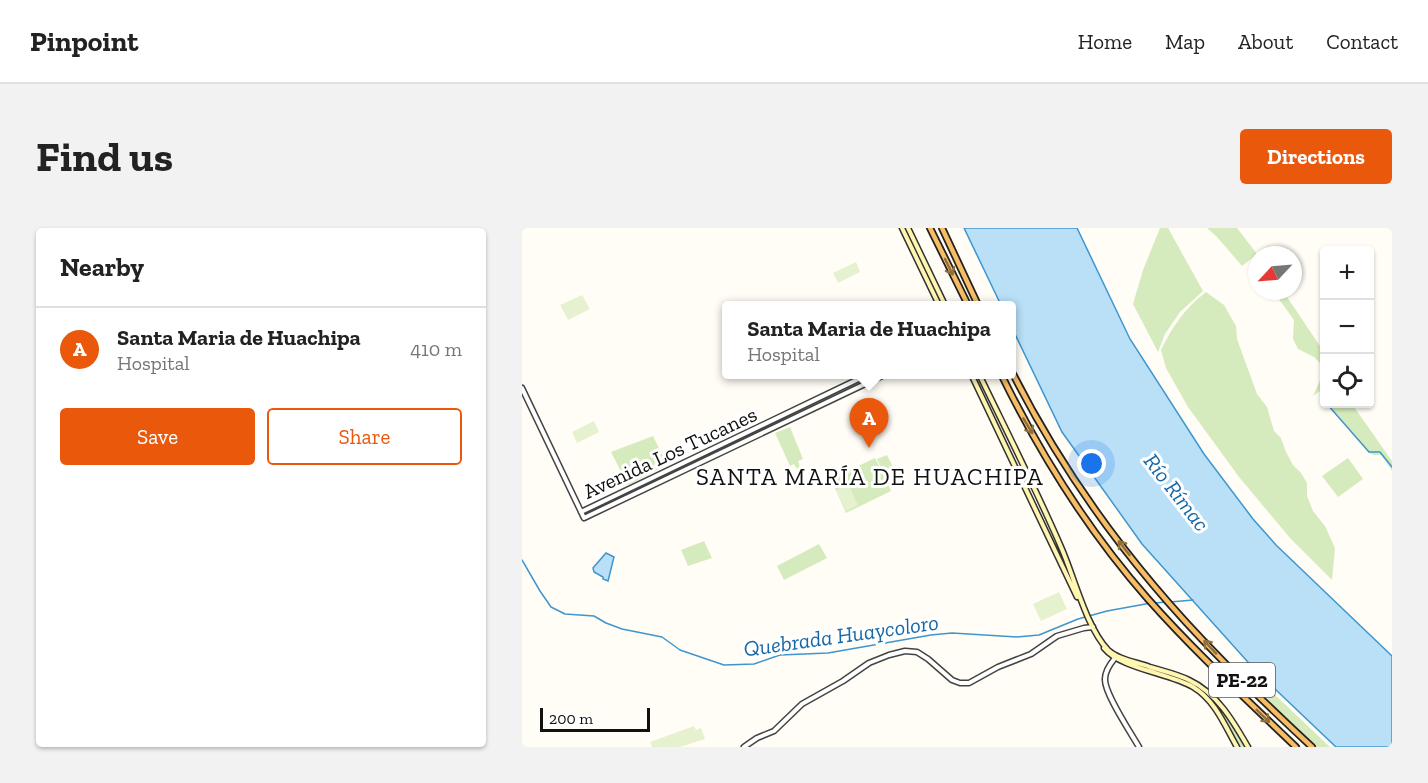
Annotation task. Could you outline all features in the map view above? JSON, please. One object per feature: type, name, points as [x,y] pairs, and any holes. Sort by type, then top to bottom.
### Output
[{"type":"highway","points":[[930,228],[966,301]]},
{"type":"highway","points":[[933,234],[934,230],[940,228],[976,301]]},
{"type":"highway","name":"PE-22","points":[[1003,379],[1020,414],[1071,496],[1110,552],[1163,615],[1238,692],[1296,747]]},
{"type":"highway","name":"PE-22","points":[[1015,379],[1067,468],[1122,547],[1176,611],[1220,658],[1312,747]]},
{"type":"main road","points":[[902,228],[937,301]]},
{"type":"main road","points":[[908,228],[943,301]]},
{"type":"main road","points":[[973,379],[1103,647],[1114,658],[1193,687],[1217,711],[1237,747]]},
{"type":"main road","points":[[981,379],[1058,538],[1083,607]]},
{"type":"main road","points":[[1011,458],[1015,460],[1018,455]]},
{"type":"main road","points":[[1092,625],[1102,642],[1114,654],[1180,676],[1204,689],[1226,712],[1248,747]]},
{"type":"street","name":"Avenida Los Tucanes","points":[[861,379],[581,512],[584,518],[878,379]]},
{"type":"street","points":[[522,388],[581,512]]},
{"type":"street","points":[[744,747],[774,731],[802,704],[869,663],[889,655],[904,651],[916,652],[928,659],[952,680],[969,683],[998,667],[1031,654],[1057,636],[1092,625]]},
{"type":"street","points":[[1114,658],[1106,673],[1105,684],[1139,747]]},
{"type":"green space","points":[[1160,228],[1168,228],[1203,291],[1180,312],[1165,334],[1158,352],[1133,304],[1143,270]]},
{"type":"green space","points":[[1207,228],[1237,228],[1251,246],[1248,246],[1248,261],[1242,266]]},
{"type":"green space","points":[[856,262],[860,272],[838,283],[833,273]]},
{"type":"green space","points":[[1206,292],[1224,305],[1236,326],[1237,339],[1257,394],[1267,407],[1274,431],[1281,438],[1293,465],[1307,483],[1307,496],[1313,511],[1325,526],[1335,548],[1332,580],[1290,538],[1239,477],[1188,407],[1166,368],[1161,350],[1165,342],[1185,311]]},
{"type":"green space","points":[[582,295],[590,309],[568,320],[560,305]]},
{"type":"green space","points":[[1280,300],[1289,300],[1320,346],[1320,363],[1314,357],[1298,349],[1293,339],[1294,320]]},
{"type":"green space","points":[[1320,381],[1320,391],[1313,396]]},
{"type":"green space","points":[[856,382],[857,386],[771,427],[768,424]]},
{"type":"green space","points":[[1330,408],[1355,408],[1392,461],[1392,471],[1381,455],[1369,453]]},
{"type":"green space","points":[[594,421],[599,432],[577,443],[572,432]]},
{"type":"green space","points":[[764,426],[766,429],[679,471],[677,469]]},
{"type":"green space","points":[[790,427],[803,459],[798,461],[800,467],[797,469],[794,464],[790,466],[775,433]]},
{"type":"green space","points":[[653,436],[667,465],[628,485],[611,452]]},
{"type":"green space","points":[[887,455],[901,483],[890,488],[891,491],[846,513],[831,479],[875,458],[883,472],[877,459]]},
{"type":"green space","points":[[1348,458],[1363,479],[1338,497],[1322,476]]},
{"type":"green space","points":[[672,470],[673,474],[587,515],[585,513],[585,511]]},
{"type":"green space","points":[[848,484],[858,505],[846,511],[836,490]]},
{"type":"green space","points":[[704,541],[712,558],[688,566],[681,550]]},
{"type":"green space","points":[[819,544],[827,558],[784,580],[777,566]]},
{"type":"green space","points":[[1059,592],[1067,609],[1041,621],[1033,604]]},
{"type":"green space","points":[[1162,673],[1191,683],[1213,700],[1247,747],[1239,747],[1220,713],[1191,685]]},
{"type":"green space","points":[[1273,693],[1330,747],[1317,747],[1267,699]]},
{"type":"green space","points":[[694,726],[696,730],[701,728],[705,739],[680,747],[652,747],[650,742]]},
{"type":"water","name":"Río Rímac","points":[[964,228],[1077,228],[1130,339],[1204,454],[1253,519],[1276,545],[1392,656],[1392,747],[1336,747],[1255,670],[1142,544],[1062,432],[1016,336],[1016,301],[999,301]]},
{"type":"water","points":[[606,553],[614,557],[608,581],[594,572],[593,568]]},
{"type":"waterway","points":[[1330,408],[1369,452],[1380,452],[1392,467]]},
{"type":"waterway","name":"Quebrada Huaycoloro","points":[[522,560],[551,607],[565,614],[594,616],[622,629],[662,637],[680,650],[724,665],[754,664],[780,655],[828,653],[931,635],[952,633],[1017,637],[1039,635],[1078,619],[1151,603]]},
{"type":"waterway","name":"Quebrada Huaycoloro","points":[[1170,602],[1193,600]]},
{"type":"waterway","name":"Quebrada Huaycoloro","points":[[1155,603],[1166,602]]},
{"type":"place","name":"Santa Maria de Huachipa","points":[[869,448]]},
{"type":"district","name":"SANTA MARÍA DE HUACHIPA","points":[[870,477]]}]
